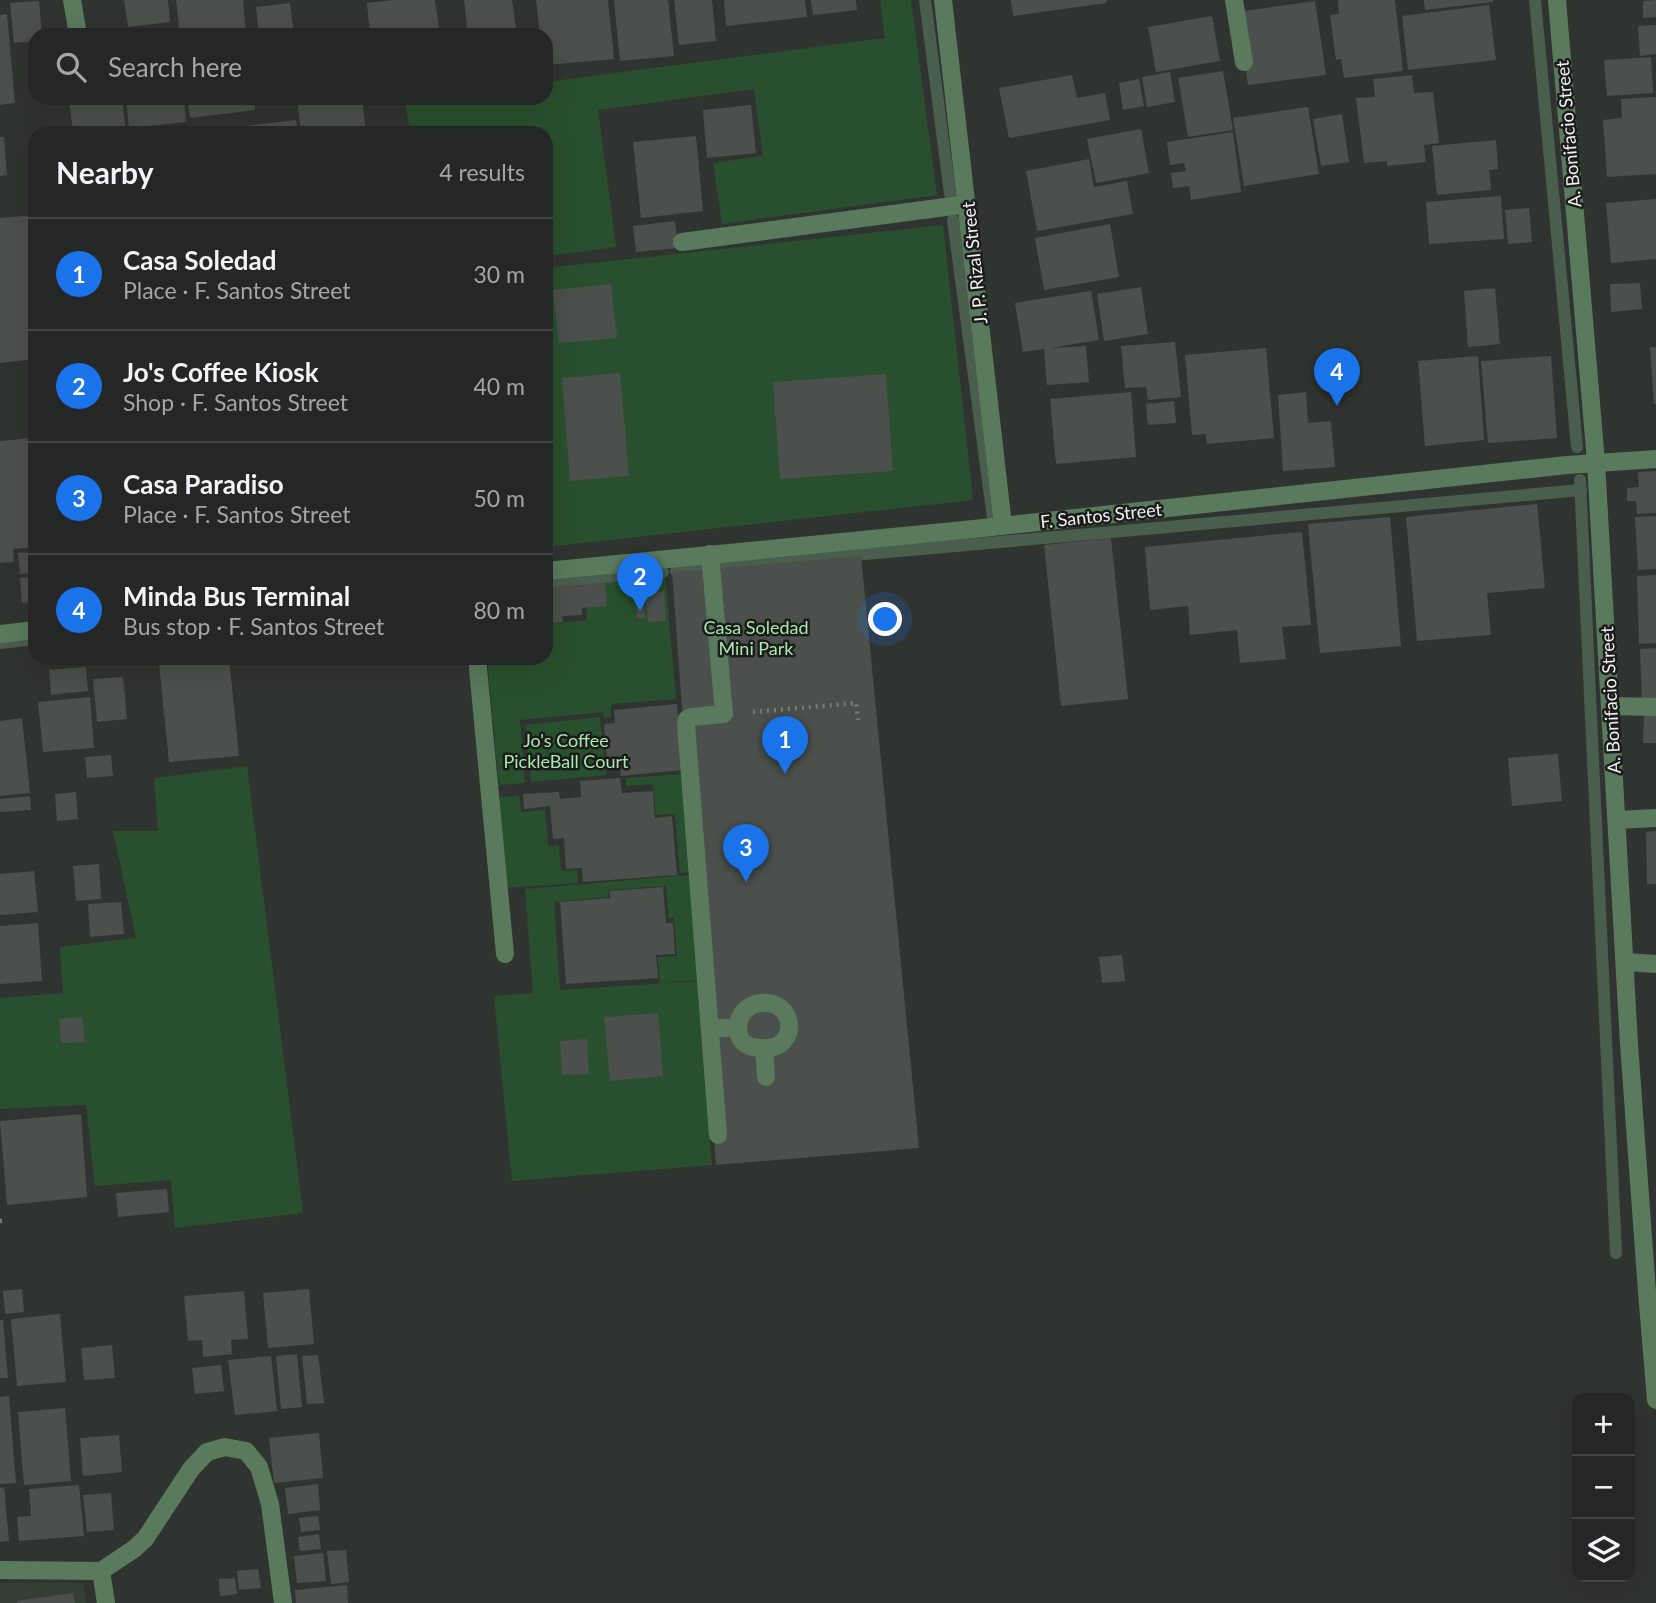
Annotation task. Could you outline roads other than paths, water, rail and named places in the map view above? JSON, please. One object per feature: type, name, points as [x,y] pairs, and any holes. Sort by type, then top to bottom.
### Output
[{"type":"street","points":[[72,0],[77,28]]},
{"type":"street","name":"J. P. Rizal Street","points":[[943,0],[1003,525]]},
{"type":"street","points":[[1234,0],[1244,62]]},
{"type":"street","name":"A. Bonifacio Street","points":[[1557,0],[1597,462],[1625,962],[1656,1400]]},
{"type":"street","points":[[682,242],[968,204]]},
{"type":"street","name":"F. Santos Street","points":[[553,570],[1597,462],[1656,459]]},
{"type":"street","points":[[710,554],[724,714],[691,717],[685,724],[718,1135]]},
{"type":"street","points":[[0,634],[28,631]]},
{"type":"street","points":[[478,665],[505,954]]},
{"type":"street","points":[[1610,706],[1656,708]]},
{"type":"street","points":[[1617,820],[1656,818]]},
{"type":"street","points":[[1625,962],[1656,964]]},
{"type":"street","points":[[760,996],[783,1010],[789,1020],[790,1030],[782,1043],[764,1048],[744,1042],[738,1027],[743,1011],[760,996]]},
{"type":"street","points":[[710,1028],[738,1027]]},
{"type":"street","points":[[764,1048],[766,1077]]},
{"type":"street","points":[[0,1570],[101,1571],[145,1539],[191,1469],[207,1452],[225,1447],[246,1451],[259,1467],[270,1504],[283,1603]]},
{"type":"street","points":[[101,1571],[106,1603]]},
{"type":"waterway","points":[[925,0],[950,194]]},
{"type":"waterway","points":[[1535,0],[1577,447]]},
{"type":"waterway","points":[[953,220],[993,518]]},
{"type":"waterway","points":[[1580,480],[1616,1253]]},
{"type":"waterway","points":[[676,571],[1581,490]]},
{"type":"waterway","points":[[553,581],[663,572]]},
{"type":"waterway","points":[[0,643],[28,640]]},
{"type":"place","name":"Minda Bus Terminal","points":[[1337,406]]},
{"type":"place","name":"Jo's Coffee Kiosk","points":[[640,611]]},
{"type":"place","name":"Casa Soledad","points":[[785,774]]},
{"type":"place","name":"Casa Paradiso","points":[[746,882]]},
{"type":"park label","name":"Casa Soledad Mini Park","points":[[756,637]]},
{"type":"park label","name":"Jo's Coffee PickleBall Court","points":[[566,750]]}]
